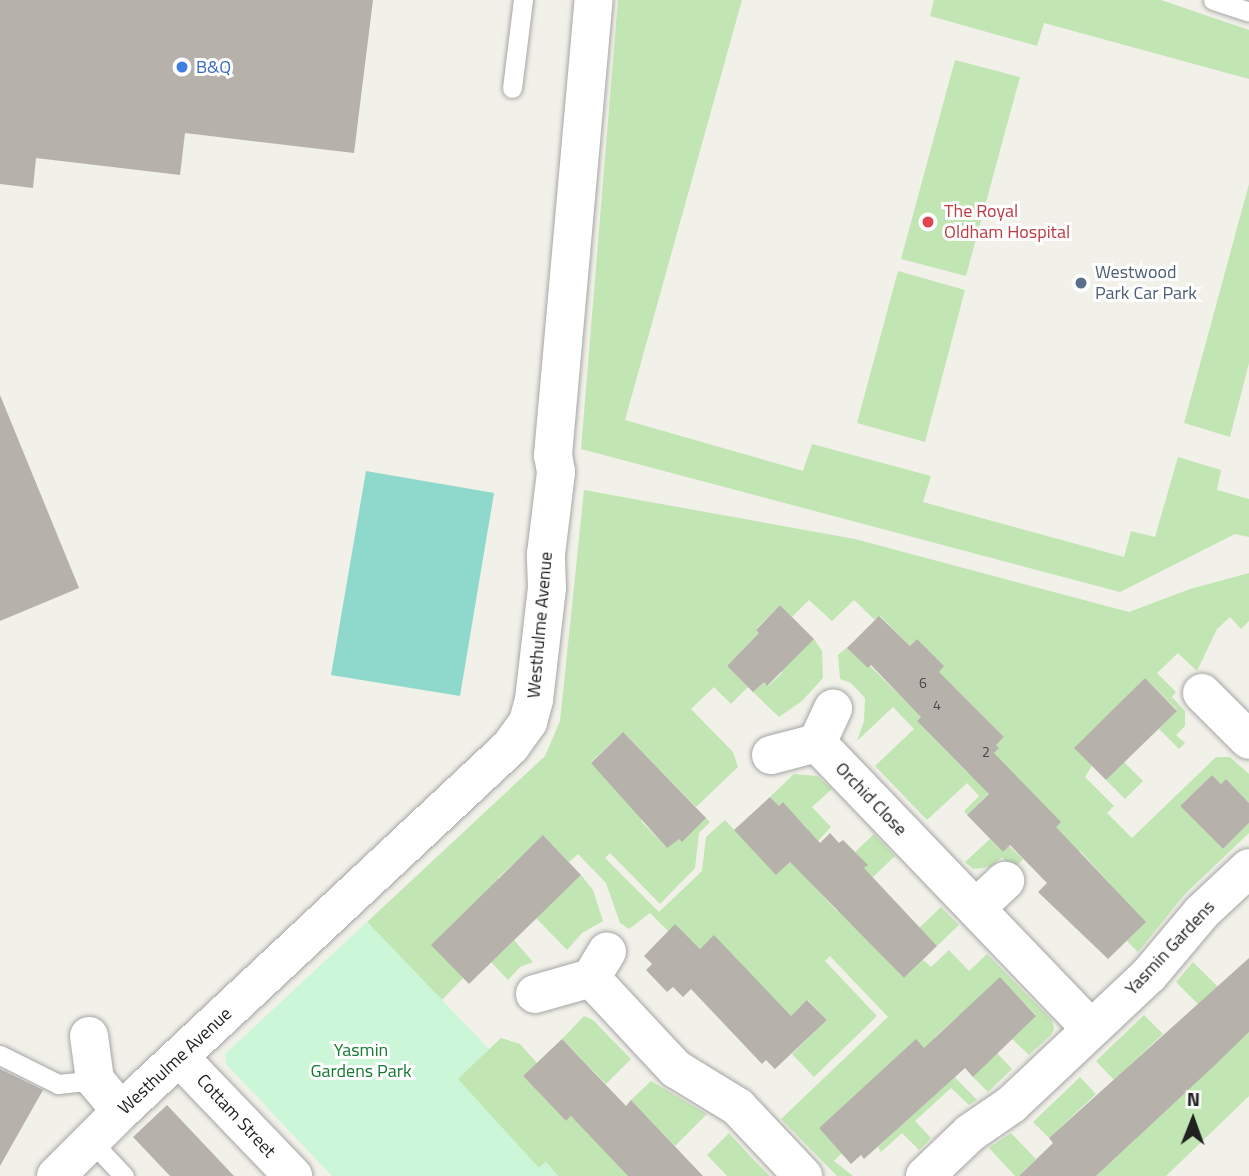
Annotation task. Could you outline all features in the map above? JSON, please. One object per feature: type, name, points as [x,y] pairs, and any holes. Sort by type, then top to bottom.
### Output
[{"type":"street","name":"Westhulme Avenue","points":[[56,1176],[121,1111],[510,747],[528,722],[534,700],[547,589],[546,554],[555,472],[553,455],[594,0]]},
{"type":"street","points":[[771,755],[817,743],[833,709]]},
{"type":"street","name":"Orchid Close","points":[[817,743],[976,908]]},
{"type":"street","name":"Yasmin Gardens","points":[[925,1176],[970,1133],[1012,1104],[1163,961],[1202,912],[1249,868]]},
{"type":"street","points":[[1004,881],[976,908],[1091,1029]]},
{"type":"street","points":[[535,994],[599,964],[676,1069],[738,1107],[803,1176]]},
{"type":"street","points":[[89,1036],[95,1080],[121,1111]]},
{"type":"street","name":"Cottam Street","points":[[180,1057],[293,1176]]},
{"type":"lane","points":[[512,88],[523,0]]},
{"type":"lane","points":[[1213,0],[1249,12]]},
{"type":"lane","points":[[0,1055],[58,1084],[95,1080]]},
{"type":"lane","points":[[91,1141],[124,1176]]},
{"type":"green space","points":[[618,0],[742,0],[625,420],[803,471],[812,444],[931,476],[923,502],[1124,557],[1131,531],[1155,537],[1178,457],[1221,470],[1217,490],[1249,499],[1249,537],[1235,534],[1120,592],[581,449]]},
{"type":"green space","points":[[934,0],[1161,0],[1249,30],[1249,79],[1044,23],[1037,46],[930,16]]},
{"type":"green space","points":[[955,60],[1020,77],[966,276],[901,259]]},
{"type":"green space","points":[[1249,184],[1249,363],[1230,437],[1184,423]]},
{"type":"green space","points":[[898,271],[965,290],[925,442],[857,423]]},
{"type":"green space","points":[[584,490],[855,539],[1129,612],[1190,589],[1249,573],[1249,621],[1241,629],[1230,617],[1217,629],[1197,671],[1178,653],[1157,673],[1176,692],[1172,697],[1185,711],[1185,726],[1176,735],[1185,743],[1179,749],[1159,729],[1177,710],[1145,678],[1085,777],[1114,806],[1107,813],[1132,838],[1216,757],[1230,757],[1249,774],[1249,803],[1226,780],[1221,784],[1212,775],[1180,806],[1223,849],[1249,823],[1249,833],[1186,893],[1138,952],[1127,941],[1145,922],[1080,851],[1075,856],[1011,772],[967,815],[964,811],[979,796],[967,783],[927,820],[875,766],[914,729],[893,707],[857,741],[864,721],[865,698],[851,683],[840,679],[838,655],[852,643],[868,668],[870,666],[907,702],[917,639],[910,646],[880,616],[875,620],[854,600],[832,621],[809,600],[792,617],[780,605],[756,629],[759,633],[727,666],[748,687],[731,704],[714,687],[691,709],[733,752],[738,767],[696,807],[623,732],[591,762],[648,813],[641,821],[667,848],[702,814],[710,822],[699,833],[695,868],[660,904],[610,853],[605,858],[659,912],[702,871],[706,837],[725,820],[777,874],[810,843],[807,828],[783,803],[779,806],[770,797],[794,774],[817,776],[832,789],[812,807],[831,827],[795,866],[837,911],[856,893],[905,977],[923,960],[931,967],[949,950],[969,971],[987,954],[1052,1020],[1054,1029],[1051,1035],[1029,1055],[1012,1039],[1036,1015],[1000,978],[961,1017],[959,1015],[935,1037],[948,1070],[977,1100],[969,1105],[951,1088],[915,1121],[931,1138],[919,1150],[902,1133],[881,1152],[878,1147],[890,1135],[864,1087],[819,1128],[842,1153],[834,1161],[853,1176],[837,1176],[781,1119],[888,1017],[830,956],[825,961],[877,1016],[814,1077],[792,1054],[827,1020],[808,1000],[791,1016],[714,981],[737,959],[714,936],[700,949],[675,925],[668,931],[650,913],[629,929],[620,923],[606,883],[578,854],[569,862],[544,836],[498,878],[520,902],[463,978],[442,1000],[367,922],[545,756],[560,721]],"holes":[[[954,687],[1004,737],[996,745],[999,748],[983,763],[967,772],[917,721]]]},
{"type":"green space","points":[[814,639],[822,651],[823,678],[802,701],[779,717],[753,692],[764,682],[768,686],[782,673],[778,667]]},
{"type":"green space","points":[[1124,762],[1143,781],[1125,799],[1106,780]]},
{"type":"green space","points":[[874,834],[895,856],[872,878],[863,869],[867,865],[855,852]]},
{"type":"green space","points":[[990,839],[1003,852],[1009,846],[1023,859],[1014,869],[1002,857],[990,867],[973,869],[965,862]]},
{"type":"green space","points":[[581,875],[593,890],[603,921],[582,933],[567,950],[536,918]]},
{"type":"green space","points":[[941,907],[959,925],[937,946],[919,928]]},
{"type":"green space","name":"Yasmin Gardens Park","points":[[367,922],[489,1049],[458,1079],[539,1168],[545,1162],[558,1176],[332,1176],[226,1064],[225,1054]]},
{"type":"green space","points":[[514,940],[533,962],[520,967],[508,980],[491,962]]},
{"type":"green space","points":[[1193,962],[1222,991],[1199,1005],[1176,982]]},
{"type":"green space","points":[[1144,1015],[1163,1034],[1114,1080],[1096,1061]]},
{"type":"green space","points":[[584,1016],[593,1020],[631,1059],[606,1084],[562,1039]]},
{"type":"green space","points":[[1249,1032],[1249,1096],[1166,1176],[1096,1176],[1137,1138],[1115,1114],[1131,1098],[1154,1122]]},
{"type":"green space","points":[[501,1038],[520,1044],[537,1063],[523,1076],[566,1121],[595,1094],[628,1176],[558,1176],[546,1162],[539,1168],[507,1135],[457,1079]]},
{"type":"green space","points":[[997,1053],[1012,1069],[988,1092],[973,1077]]},
{"type":"green space","points":[[1080,1077],[1096,1094],[1049,1138],[1033,1122]]},
{"type":"green space","points":[[651,1081],[707,1114],[675,1146],[631,1100]]},
{"type":"green space","points":[[729,1133],[770,1176],[727,1176],[707,1155]]},
{"type":"green space","points":[[1011,1133],[1036,1159],[1019,1176],[1015,1176],[989,1148]]},
{"type":"shaded area","points":[[366,471],[494,493],[460,696],[331,675]]},
{"type":"building","name":"B&Q","points":[[0,0],[373,0],[354,153],[185,133],[180,175],[36,158],[33,188],[0,184]]},
{"type":"building","points":[[0,395],[79,588],[0,621]]},
{"type":"building","points":[[780,605],[814,639],[767,686],[764,682],[753,692],[727,666],[759,633],[756,630]]},
{"type":"building","points":[[879,616],[910,646],[917,639],[944,666],[939,672],[1004,737],[996,745],[999,748],[994,753],[1061,822],[1056,827],[1146,922],[1108,959],[1038,892],[1047,883],[1010,845],[1003,852],[967,815],[989,794],[917,721],[921,717],[871,665],[868,668],[847,648]]},
{"type":"building","points":[[1145,678],[1177,711],[1106,780],[1074,748]]},
{"type":"building","points":[[623,732],[706,818],[682,842],[679,839],[667,848],[591,763]]},
{"type":"building","points":[[1212,775],[1221,784],[1226,779],[1249,803],[1249,823],[1223,849],[1180,806]]},
{"type":"building","points":[[770,797],[779,806],[783,802],[820,843],[830,833],[839,843],[843,840],[868,865],[864,868],[937,946],[904,978],[790,862],[776,875],[734,830]]},
{"type":"building","points":[[543,835],[581,875],[469,984],[431,945]]},
{"type":"building","points":[[675,924],[700,949],[714,935],[791,1016],[807,1000],[827,1020],[775,1069],[766,1060],[762,1064],[691,989],[683,997],[673,987],[667,992],[646,970],[652,964],[644,956]]},
{"type":"building","points":[[1249,958],[1249,1032],[1214,1066],[1096,1176],[1019,1176],[1053,1143],[1049,1138]]},
{"type":"building","points":[[1000,977],[1036,1016],[973,1077],[965,1068],[864,1159],[861,1155],[851,1164],[819,1128],[916,1039],[924,1048]]},
{"type":"building","points":[[562,1039],[626,1106],[631,1100],[703,1176],[628,1176],[571,1116],[566,1121],[523,1076]]},
{"type":"building","points":[[0,1069],[43,1090],[0,1166]]},
{"type":"building","points":[[167,1105],[234,1176],[170,1176],[133,1137]]},
{"type":"place","name":"B&Q","points":[[182,67]]},
{"type":"place","name":"The Royal Oldham Hospital","points":[[928,222]]},
{"type":"place","name":"Westwood Park Car Park","points":[[1081,283]]}]
